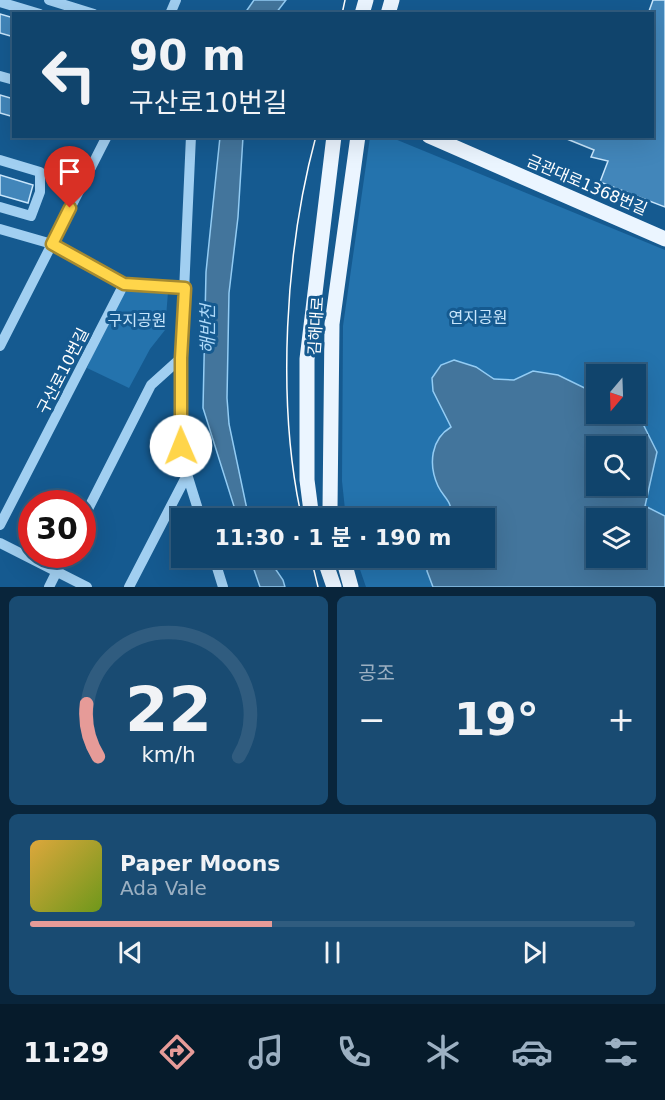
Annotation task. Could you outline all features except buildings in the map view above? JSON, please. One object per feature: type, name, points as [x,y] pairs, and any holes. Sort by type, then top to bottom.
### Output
[{"type":"main road","name":"김해대로","points":[[311,508],[307,480],[307,359],[334,138]]},
{"type":"main road","name":"김해대로","points":[[330,508],[332,324],[358,138]]},
{"type":"main road","name":"금관대로1368번길","points":[[434,138],[665,238]]},
{"type":"main road","points":[[327,568],[334,587]]},
{"type":"main road","points":[[346,568],[351,587]]},
{"type":"street","points":[[49,0],[88,12]]},
{"type":"street","points":[[0,2],[33,12]]},
{"type":"street","points":[[0,346],[106,138]]},
{"type":"street","points":[[191,138],[181,358],[182,458],[198,508]]},
{"type":"street","points":[[0,160],[40,172],[40,192],[31,216],[0,207]]},
{"type":"street","points":[[0,229],[52,244],[124,284],[185,288]]},
{"type":"street","name":"구산로10번길","points":[[0,525],[124,284]]},
{"type":"street","points":[[96,493],[151,385],[181,358]]},
{"type":"street","points":[[129,587],[187,475]]},
{"type":"street","points":[[0,543],[87,587]]},
{"type":"street","points":[[49,587],[59,568]]},
{"type":"street","points":[[217,568],[223,587]]},
{"type":"green space","name":"연지공원","points":[[370,138],[392,138],[665,250],[665,587],[366,587],[359,568],[495,568],[495,508],[345,508],[342,481],[343,326]]},
{"type":"green space","name":"구지공원","points":[[127,291],[168,292],[165,330],[150,349],[129,388],[87,368],[115,300]]},
{"type":"water","points":[[254,0],[286,0],[277,12],[246,12]]},
{"type":"water","name":"해반천","points":[[220,138],[243,138],[238,217],[229,293],[227,398],[229,424],[247,508],[235,508],[203,408],[206,272]]},
{"type":"water","points":[[454,360],[476,367],[494,379],[514,380],[533,371],[558,375],[586,389],[586,424],[642,424],[644,426],[657,452],[645,506],[665,516],[665,587],[433,587],[427,568],[495,568],[495,508],[451,508],[440,490],[433,469],[433,453],[439,438],[451,427],[433,391],[432,378],[441,365]]},
{"type":"water","points":[[253,568],[275,568],[285,587],[260,587]]},
{"type":"tram line","points":[[342,12],[345,0]]},
{"type":"tram line","points":[[300,508],[289,427],[288,327],[297,228],[305,180],[316,138]]},
{"type":"tram line","points":[[313,568],[318,587]]},
{"type":"route","points":[[70,208],[52,244],[124,284],[185,288],[180,392],[181,446]]}]
